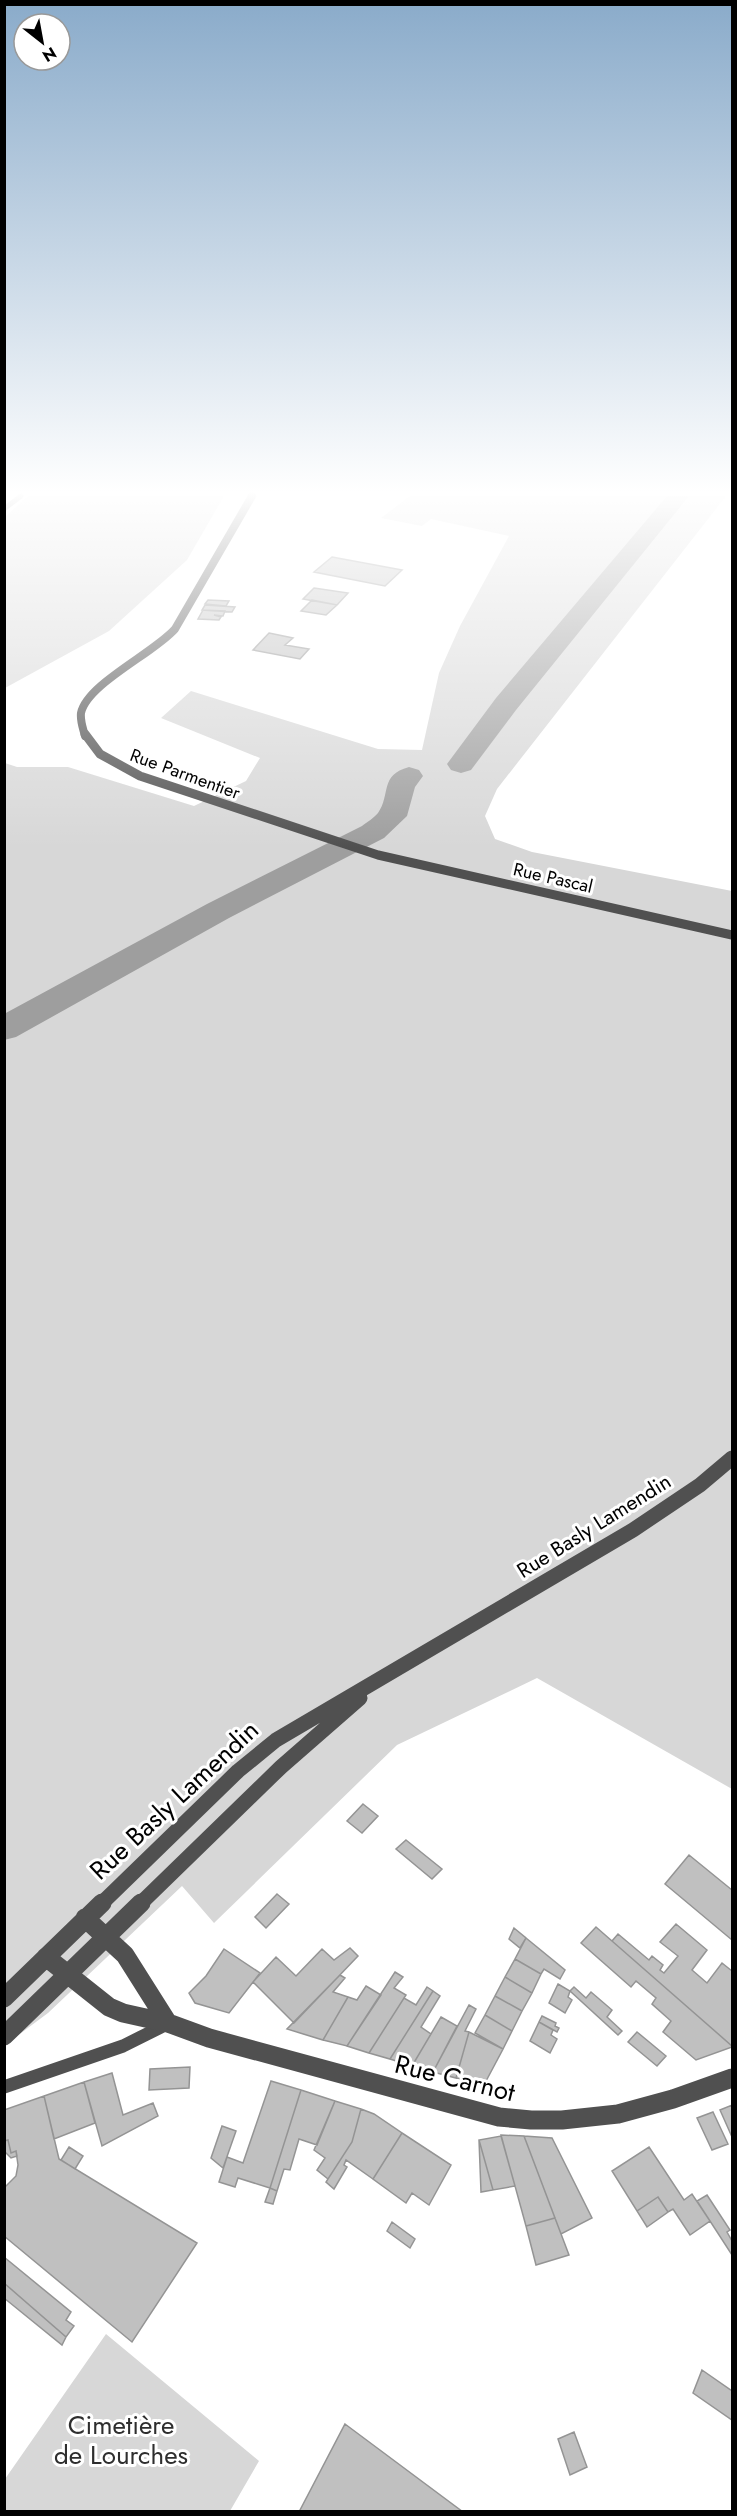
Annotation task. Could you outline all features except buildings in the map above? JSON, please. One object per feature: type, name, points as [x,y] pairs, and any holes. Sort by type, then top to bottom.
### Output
[{"type":"street","name":"Rue Parmentier","points":[[187,613],[163,642],[92,693],[82,710],[87,737],[101,755],[123,769],[367,852]]},
{"type":"street","name":"Rue Pascal","points":[[367,852],[732,935]]},
{"type":"street","name":"Rue Basly Lamendin","points":[[4,1998],[259,1753],[312,1717],[381,1680],[633,1530],[700,1485],[732,1458]]},
{"type":"street","name":"Rue Basly Lamendin","points":[[4,2036],[281,1767],[381,1680]]},
{"type":"street","points":[[85,1918],[134,1966],[168,2024]]},
{"type":"street","name":"Rue Carnot","points":[[45,1957],[97,1999],[123,2013],[477,2113],[521,2120],[568,2122],[653,2107],[732,2078]]},
{"type":"lane","points":[[4,2087],[123,2046],[168,2024]]},
{"type":"green space","points":[[5,613],[128,613],[109,631],[5,688]]},
{"type":"green space","points":[[467,613],[634,613],[497,789],[485,816],[495,839],[532,852],[732,891],[732,1789],[537,1678],[397,1745],[214,1923],[182,1886],[48,2013],[5,2045],[5,763],[17,767],[68,767],[194,806],[246,781],[260,758],[161,718],[191,691],[378,749],[422,750],[439,673]]},
{"type":"green space","name":"Cimetière de Lourches","points":[[106,2334],[259,2461],[230,2511],[5,2511],[5,2479]]},
{"type":"waterway","points":[[461,764],[506,704],[581,613]]},
{"type":"waterway","points":[[4,1029],[218,911],[373,832],[392,816],[401,784],[409,776]]}]
